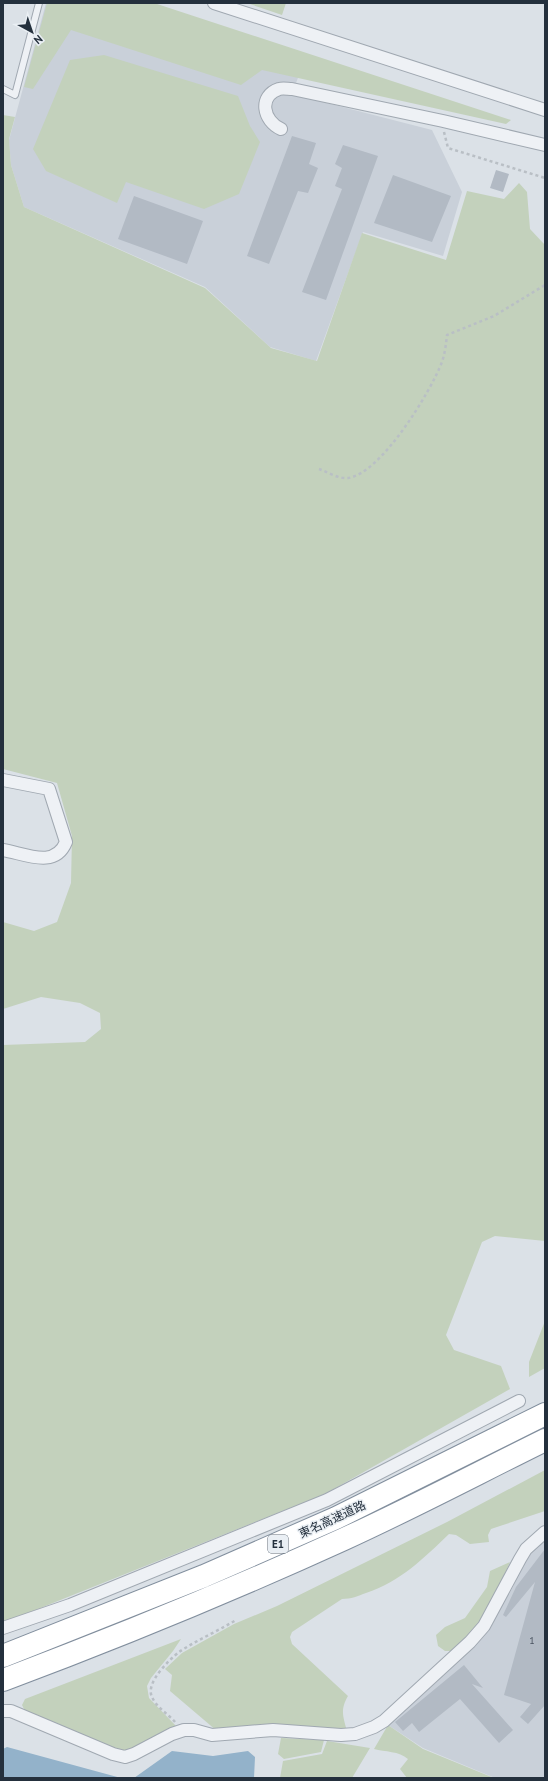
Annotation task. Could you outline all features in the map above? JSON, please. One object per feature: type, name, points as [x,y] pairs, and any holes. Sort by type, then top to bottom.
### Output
[{"type":"highway","name":"東名高速道路","points":[[3,1656],[204,1576],[328,1521],[545,1414]]},
{"type":"highway","name":"東名高速道路","points":[[3,1680],[88,1648],[214,1596],[345,1538],[545,1440]]},
{"type":"street","points":[[214,3],[545,110]]},
{"type":"street","points":[[281,129],[274,126],[265,113],[266,104],[270,95],[280,89],[299,90],[545,145]]},
{"type":"street","points":[[3,780],[49,789],[66,842],[62,850],[58,854],[51,857],[43,858],[3,850]]},
{"type":"street","points":[[3,1628],[70,1606],[327,1500],[519,1401]]},
{"type":"street","points":[[3,1711],[11,1711],[113,1754],[124,1757],[134,1754],[172,1734],[184,1730],[194,1730],[212,1735],[273,1730],[341,1735],[356,1734],[374,1727],[384,1721],[484,1626],[523,1554],[545,1532]]},
{"type":"lane","points":[[3,89],[15,95],[39,3]]},
{"type":"path","points":[[443,121],[448,148],[545,178]]},
{"type":"path","points":[[319,469],[341,478],[349,478],[362,474],[385,452],[411,420],[442,363],[446,350],[447,335],[494,316],[545,285]]},
{"type":"path","points":[[184,1730],[155,1702],[151,1696],[150,1689],[152,1683],[172,1658],[180,1652],[236,1620]]},
{"type":"shaded area","points":[[46,3],[153,3],[306,56],[292,94],[432,130],[462,192],[443,256],[363,232],[316,361],[270,347],[205,287],[24,207],[11,165],[9,140]]},
{"type":"shaded area","points":[[545,1538],[545,1778],[495,1778],[423,1748],[388,1725],[468,1651],[493,1622],[513,1587],[522,1563]]},
{"type":"green space","points":[[47,3],[154,3],[511,120],[506,124],[262,70],[241,85],[71,30],[33,89],[24,87]]},
{"type":"green space","points":[[247,3],[286,3],[282,15]]},
{"type":"green space","points":[[104,55],[238,96],[250,126],[260,142],[239,194],[204,209],[126,182],[117,203],[46,171],[33,149],[70,60]]},
{"type":"green space","points":[[3,115],[15,117],[9,139],[11,165],[24,207],[205,288],[271,348],[317,361],[362,233],[446,260],[467,191],[504,199],[519,183],[527,192],[530,229],[545,245],[545,1241],[495,1236],[482,1242],[446,1335],[454,1350],[501,1366],[510,1389],[325,1494],[3,1623],[3,1045],[85,1042],[101,1029],[100,1013],[80,1003],[41,997],[3,1009],[3,922],[34,931],[57,922],[71,883],[72,836],[57,783],[3,769]]},
{"type":"green space","points":[[545,1321],[545,1368],[529,1377],[529,1362]]},
{"type":"green space","points":[[545,1470],[545,1511],[491,1529],[488,1535],[489,1542],[470,1544],[456,1535],[449,1534],[421,1560],[390,1583],[354,1597],[342,1599],[292,1632],[290,1637],[292,1644],[348,1696],[343,1709],[347,1731],[217,1731],[170,1691],[172,1675],[165,1669],[182,1653],[234,1624],[277,1606],[447,1522]]},
{"type":"green space","points":[[510,1562],[500,1586],[484,1616],[476,1627],[451,1651],[445,1651],[438,1646],[436,1635],[445,1627],[465,1618],[487,1587],[490,1571]]},
{"type":"green space","points":[[181,1639],[151,1678],[147,1686],[149,1698],[176,1726],[140,1747],[117,1750],[25,1711],[22,1705],[25,1699]]},
{"type":"green space","points":[[388,1725],[423,1749],[494,1778],[407,1778],[400,1769],[408,1759],[400,1754],[374,1749]]},
{"type":"green space","points":[[281,1738],[324,1740],[321,1752],[284,1759],[278,1754]]},
{"type":"green space","points":[[327,1741],[370,1748],[352,1778],[280,1778],[283,1761],[322,1754]]},
{"type":"water","points":[[7,1747],[121,1778],[3,1778],[3,1749]]},
{"type":"water","points":[[172,1751],[213,1756],[248,1751],[255,1757],[254,1778],[134,1778]]},
{"type":"building","points":[[292,136],[316,143],[309,164],[318,168],[308,193],[298,191],[269,264],[247,256]]},
{"type":"building","points":[[343,145],[378,156],[326,300],[302,292],[342,189],[335,186],[342,168],[335,164]]},
{"type":"building","points":[[496,170],[509,174],[503,192],[490,188]]},
{"type":"building","points":[[393,175],[451,196],[432,242],[374,223]]},
{"type":"building","points":[[134,196],[203,221],[187,264],[118,239]]},
{"type":"building","points":[[545,1549],[545,1705],[528,1724],[520,1717],[531,1704],[504,1695],[535,1582],[506,1617],[503,1615],[516,1587]]},
{"type":"building","points":[[464,1665],[483,1688],[472,1684],[513,1730],[499,1743],[460,1699],[419,1732],[412,1723],[403,1731],[395,1722]]}]
